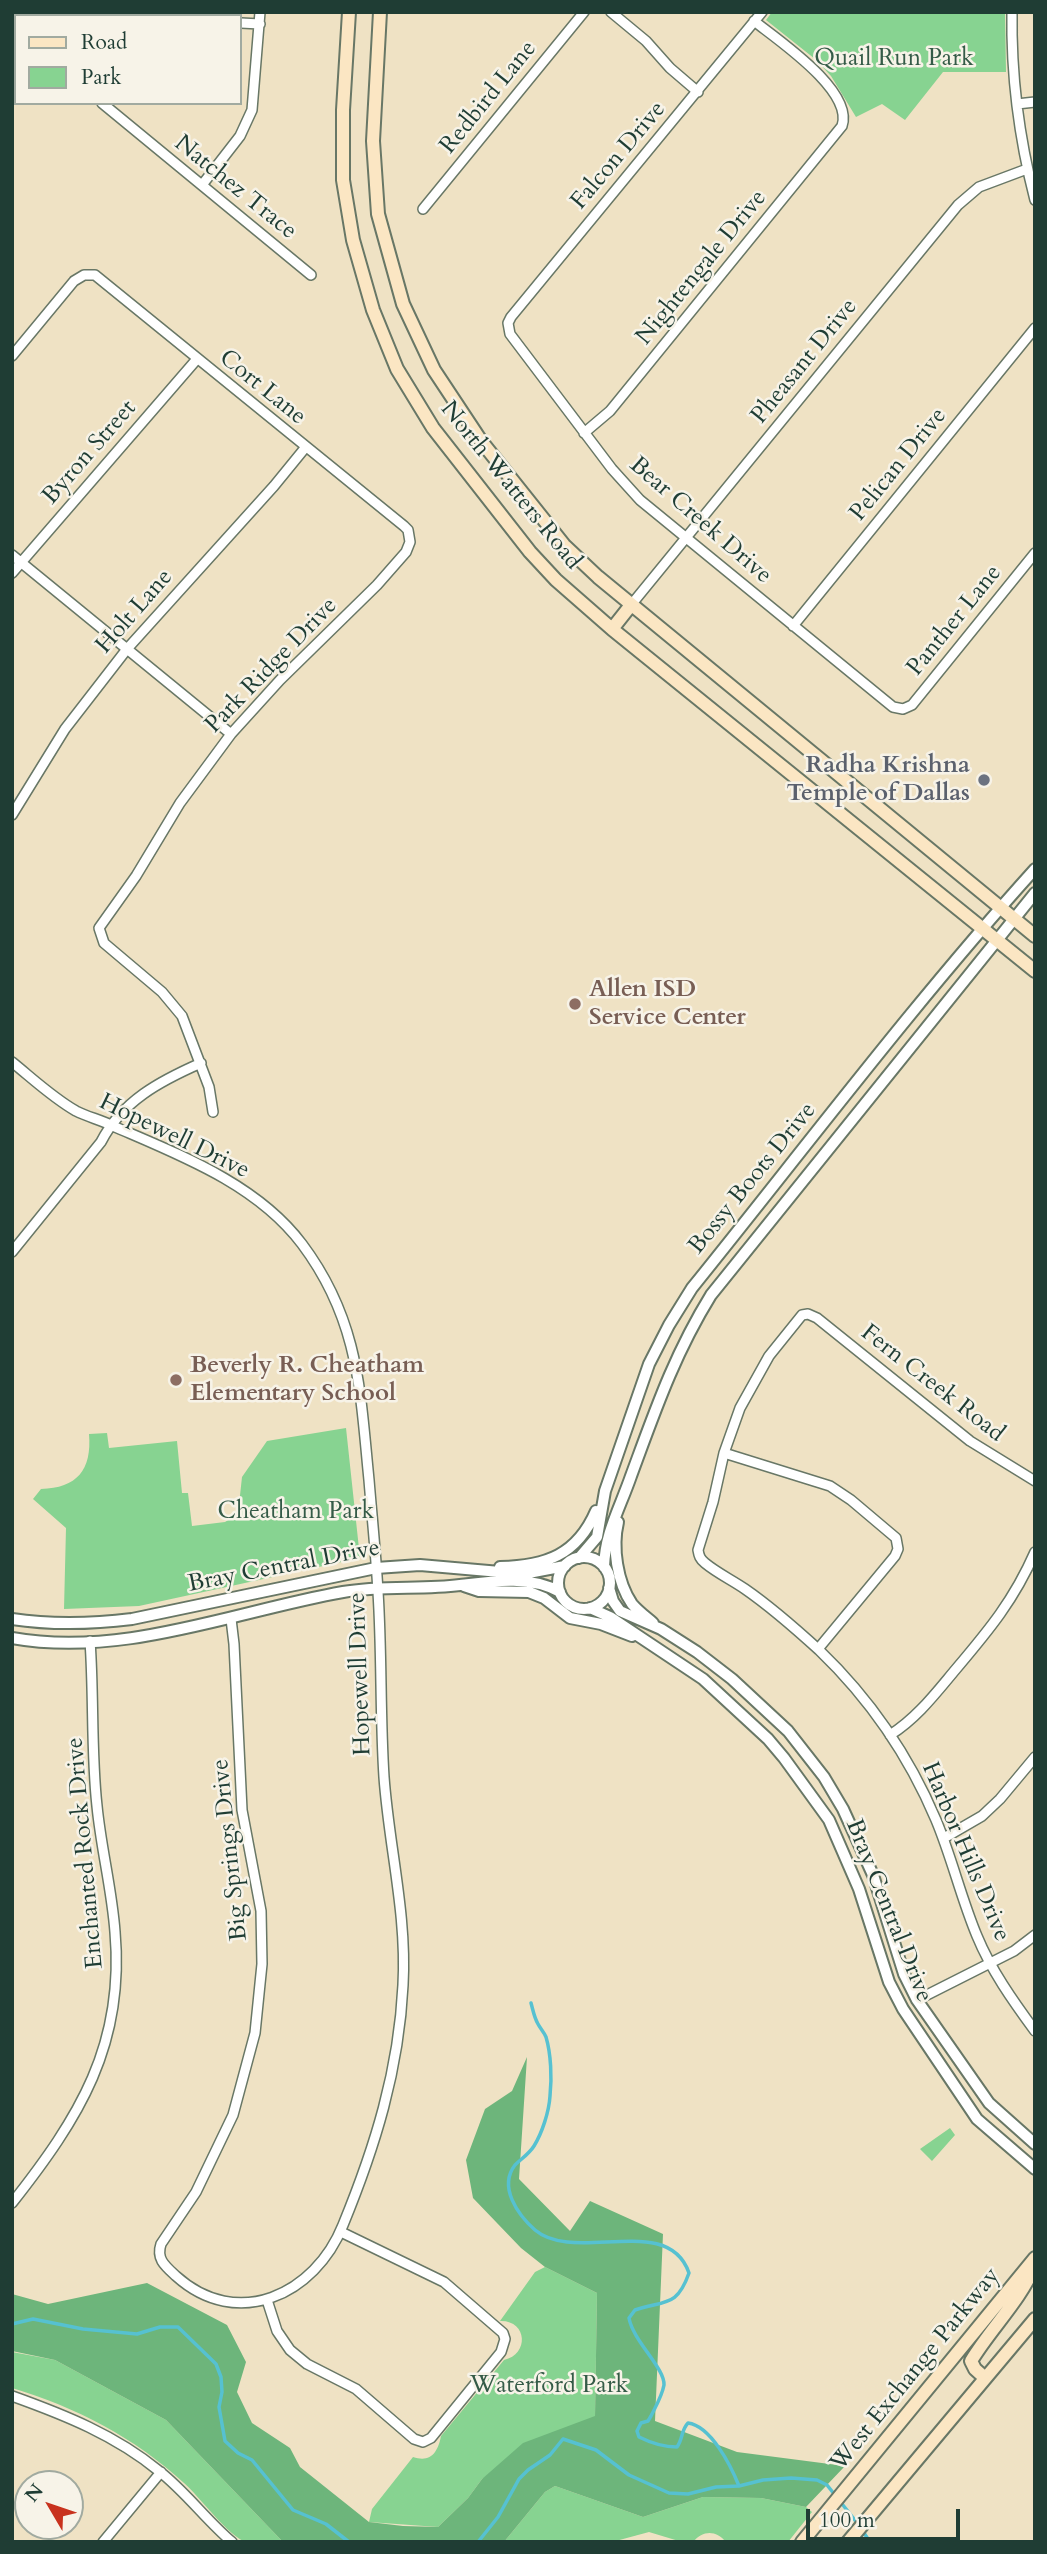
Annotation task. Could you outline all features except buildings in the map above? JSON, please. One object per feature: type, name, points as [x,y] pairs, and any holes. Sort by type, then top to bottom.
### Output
[{"type":"main road","name":"North Watters Road","points":[[349,12],[343,110],[343,180],[356,252],[373,310],[397,369],[433,428],[530,552],[556,580],[612,629],[1035,971]]},
{"type":"main road","name":"North Watters Road","points":[[380,12],[373,141],[378,214],[403,304],[434,370],[481,441],[564,545],[598,577],[1035,936]]},
{"type":"main road","points":[[612,629],[631,605]]},
{"type":"main road","name":"West Exchange Parkway","points":[[802,2542],[1035,2258]]},
{"type":"main road","points":[[985,2378],[971,2361],[981,2344],[1021,2294],[1035,2265]]},
{"type":"main road","points":[[848,2542],[1035,2319]]},
{"type":"street","points":[[202,185],[248,122],[255,97],[260,12]]},
{"type":"street","name":"Redbird Lane","points":[[423,209],[584,12]]},
{"type":"street","points":[[611,12],[646,41],[670,68],[698,92]]},
{"type":"street","name":"Falcon Drive","points":[[508,326],[510,317],[762,12]]},
{"type":"street","points":[[1012,12],[1017,104],[1027,169],[1035,200]]},
{"type":"street","name":"Nightengale Drive","points":[[584,433],[598,423],[619,400],[844,122],[843,113],[826,81],[754,21]]},
{"type":"street","points":[[242,23],[260,24]]},
{"type":"street","points":[[1017,104],[1035,102]]},
{"type":"street","name":"Natchez Trace","points":[[104,105],[311,275]]},
{"type":"street","name":"Pheasant Drive","points":[[631,605],[958,205],[979,187],[1027,169]]},
{"type":"street","name":"Cort Lane","points":[[12,356],[74,281],[83,275],[95,275],[404,526],[410,538]]},
{"type":"street","name":"Bear Creek Drive","points":[[508,326],[510,334],[626,486],[685,539],[893,707],[903,709]]},
{"type":"street","name":"Pelican Drive","points":[[793,626],[1035,328]]},
{"type":"street","name":"Byron Street","points":[[12,573],[197,359]]},
{"type":"street","name":"Holt Lane","points":[[12,815],[65,729],[127,649],[305,448]]},
{"type":"street","name":"Park Ridge Drive","points":[[201,1063],[182,1016],[162,992],[104,943],[99,931],[101,923],[136,876],[180,803],[231,734],[280,680],[377,585],[405,552],[410,538]]},
{"type":"street","name":"Panther Lane","points":[[903,709],[912,705],[1035,553]]},
{"type":"street","points":[[12,555],[231,734]]},
{"type":"street","name":"Bossy Boots Drive","points":[[579,1558],[597,1537],[605,1492],[649,1364],[692,1289],[1000,908],[1035,869]]},
{"type":"street","name":"Bossy Boots Drive","points":[[604,1567],[607,1537],[677,1355],[711,1295],[1035,893]]},
{"type":"street","name":"Hopewell Drive","points":[[12,1062],[64,1104],[195,1163],[267,1208],[299,1241],[326,1278],[348,1330],[359,1372],[378,1589],[385,1790],[402,1904],[404,1984],[394,2071],[374,2145],[341,2232],[316,2271],[294,2289],[267,2300],[232,2303],[210,2298],[186,2286],[162,2264]]},
{"type":"street","points":[[12,1252],[101,1142],[110,1124],[144,1093],[201,1063],[213,1112]]},
{"type":"street","name":"Fern Creek Road","points":[[724,1453],[740,1408],[769,1356],[798,1317],[807,1314],[817,1318],[971,1441],[1035,1481]]},
{"type":"street","points":[[724,1453],[830,1486],[893,1534],[898,1544],[895,1556],[818,1649]]},
{"type":"street","name":"Harbor Hills Drive","points":[[724,1453],[713,1502],[699,1544],[699,1555],[706,1564],[764,1603],[818,1649],[862,1696],[890,1735],[923,1793],[944,1838],[971,1921],[991,1963],[1005,1989],[1035,2031]]},
{"type":"street","points":[[465,1567],[502,1567],[540,1562],[564,1552],[585,1534],[605,1492]]},
{"type":"street","points":[[623,1498],[616,1533],[619,1568],[632,1603],[661,1629]]},
{"type":"street","points":[[890,1735],[923,1708],[1005,1609],[1035,1552]]},
{"type":"street","points":[[579,1558],[593,1559],[604,1567],[609,1577],[609,1588],[601,1602],[590,1608],[573,1607],[559,1592],[559,1576],[565,1566],[579,1558]]},
{"type":"street","name":"Bray Central Drive","points":[[12,1619],[94,1623],[132,1619],[376,1568],[420,1565],[523,1574],[565,1566]]},
{"type":"street","name":"Bray Central Drive","points":[[12,1638],[29,1641],[117,1641],[231,1619],[346,1592],[378,1589],[459,1585],[482,1581],[536,1583],[559,1592]]},
{"type":"street","points":[[459,1585],[480,1591],[529,1592],[544,1598],[570,1618],[601,1624],[644,1641]]},
{"type":"street","name":"Bray Central Drive","points":[[609,1588],[620,1611],[661,1629],[732,1679],[788,1731],[824,1777],[843,1809],[873,1875],[904,1973],[917,2000],[989,2104],[1035,2144]]},
{"type":"street","name":"Bray Central Drive","points":[[590,1608],[611,1617],[682,1664],[724,1696],[784,1758],[829,1820],[859,1889],[890,1982],[903,2009],[977,2119],[1035,2169]]},
{"type":"street","name":"Big Springs Drive","points":[[162,2264],[158,2252],[161,2244],[196,2192],[233,2115],[255,2033],[262,1964],[261,1912],[242,1810],[231,1619]]},
{"type":"street","name":"Enchanted Rock Drive","points":[[12,2203],[60,2139],[88,2091],[98,2067],[114,2003],[116,1931],[97,1804],[90,1641]]},
{"type":"street","points":[[944,1838],[982,1816],[1035,1757]]},
{"type":"street","points":[[917,2000],[1014,1951],[1035,1935]]},
{"type":"street","points":[[267,2300],[277,2331],[290,2350],[307,2364],[356,2389],[414,2440],[423,2442],[431,2438],[501,2352],[505,2339],[499,2330],[444,2283],[341,2232]]},
{"type":"street","points":[[12,2396],[85,2424],[139,2456],[161,2472],[232,2542]]},
{"type":"street","points":[[103,2542],[161,2472]]},
{"type":"green space","name":"Quail Run Park","points":[[772,12],[1005,12],[1006,72],[943,72],[905,120],[882,104],[856,117],[831,76],[815,59],[766,20]]},
{"type":"green space","name":"Cheatham Park","points":[[346,1428],[360,1558],[139,1606],[64,1609],[66,1528],[33,1499],[41,1489],[64,1485],[80,1475],[88,1458],[89,1434],[107,1433],[109,1448],[177,1441],[182,1493],[188,1493],[192,1526],[225,1522],[238,1514],[242,1477],[267,1441]]},
{"type":"green space","points":[[527,2057],[519,2179],[570,2231],[590,2201],[663,2234],[655,2421],[737,2452],[845,2466],[806,2507],[761,2498],[703,2497],[643,2517],[555,2486],[545,2492],[504,2542],[283,2542],[166,2420],[55,2360],[12,2351],[12,2294],[48,2304],[147,2283],[227,2325],[246,2362],[237,2392],[252,2423],[290,2448],[300,2467],[369,2522],[438,2527],[468,2498],[482,2479],[523,2443],[595,2416],[597,2293],[545,2267],[521,2248],[473,2198],[466,2160],[485,2109],[512,2091]]},
{"type":"green space","points":[[950,2128],[955,2135],[932,2161],[920,2149]]},
{"type":"green space","name":"Waterford Park","points":[[545,2267],[597,2293],[595,2417],[482,2479],[468,2498],[438,2527],[369,2522],[372,2509],[413,2457],[425,2458],[433,2455],[441,2436],[504,2360],[518,2351],[522,2338],[520,2331],[509,2322],[500,2321],[535,2272]]},
{"type":"green space","points":[[12,2352],[55,2360],[166,2420],[283,2542],[254,2543],[239,2539],[184,2483],[125,2438],[82,2415],[12,2388]]},
{"type":"green space","points":[[555,2486],[643,2517],[703,2497],[761,2498],[806,2507],[812,2512],[788,2542],[726,2542],[718,2535],[710,2533],[701,2535],[693,2542],[682,2542],[649,2532],[612,2542],[504,2542],[545,2492]]},
{"type":"waterway","points":[[531,2003],[548,2044],[551,2066],[550,2096],[547,2115],[537,2141],[510,2173],[509,2191],[512,2200],[535,2230],[552,2239],[573,2242],[642,2242],[662,2245],[678,2255],[689,2273],[680,2292],[669,2300],[635,2310],[629,2318],[636,2336],[660,2371],[664,2385],[651,2416],[648,2421],[641,2423],[637,2431],[639,2437],[648,2441],[677,2447],[688,2423],[696,2426],[705,2431],[719,2448],[739,2486]]},
{"type":"waterway","points":[[12,2324],[33,2319],[83,2329],[137,2334],[160,2327],[178,2327],[216,2364],[221,2377],[219,2407],[225,2441],[238,2453],[252,2460],[293,2510],[326,2524],[349,2542]]},
{"type":"waterway","points":[[478,2542],[498,2517],[519,2479],[550,2455],[563,2439],[596,2450],[629,2475],[669,2493],[688,2494],[763,2480],[817,2480],[827,2485],[858,2524]]},
{"type":"waterway","points":[[862,2530],[870,2542]]},
{"type":"place","name":"Radha Krishna Temple of Dallas","points":[[984,780]]},
{"type":"place","name":"Allen ISD Service Center","points":[[575,1004]]},
{"type":"place","name":"Beverly R. Cheatham Elementary School","points":[[176,1380]]}]
